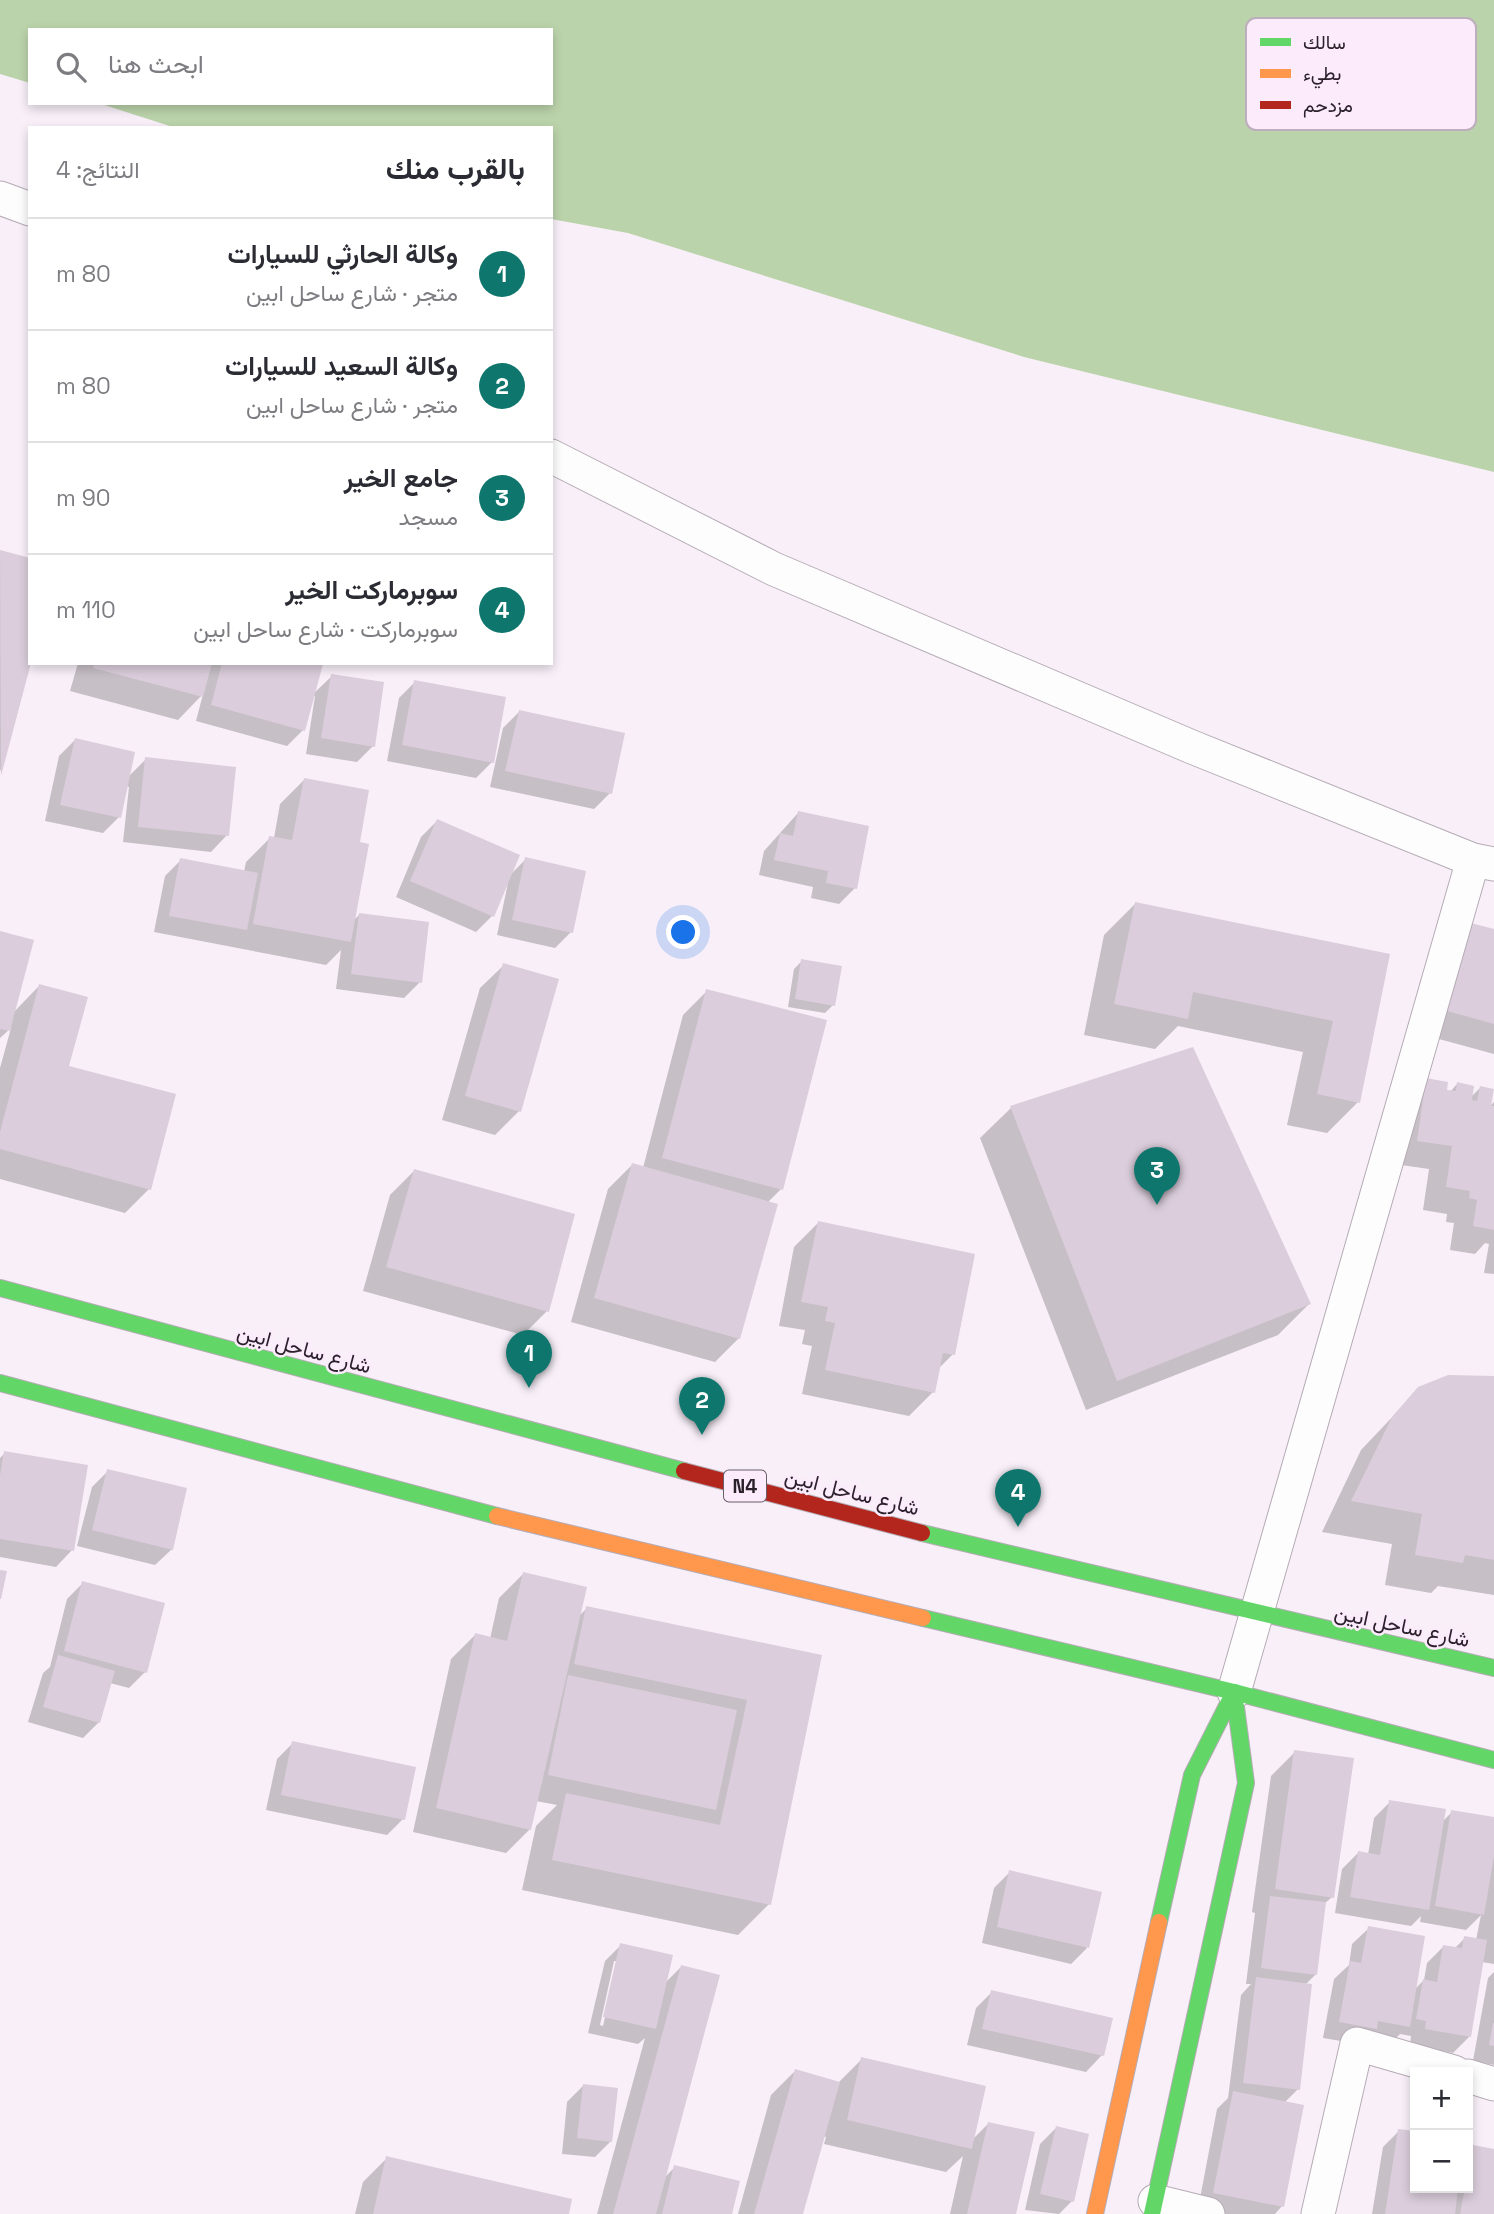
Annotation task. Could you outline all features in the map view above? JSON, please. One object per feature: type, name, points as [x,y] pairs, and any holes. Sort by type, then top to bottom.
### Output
[{"type":"main road","name":"شارع ساحل ابين","points":[[0,1288],[478,1418],[1258,1616],[1494,1668]]},
{"type":"main road","points":[[0,1383],[448,1504],[1234,1692],[1494,1760]]},
{"type":"main road","points":[[1095,2214],[1192,1775],[1234,1692]]},
{"type":"main road","points":[[1150,2205],[1246,1783],[1234,1692]]},
{"type":"main road","points":[[1099,2193],[1121,2196]]},
{"type":"street","points":[[0,198],[28,208]]},
{"type":"street","points":[[553,457],[774,569],[1192,747],[1484,862],[1234,1692]]},
{"type":"street","points":[[1318,2214],[1357,2044],[1437,2067]]},
{"type":"street","points":[[1473,2078],[1494,2084]]},
{"type":"street","points":[[1150,2205],[1208,2214]]},
{"type":"shaded area","points":[[0,0],[1494,0],[1494,472],[1024,357],[628,233],[553,219],[553,126],[170,126],[104,105],[553,105],[553,28],[28,28],[28,82],[0,74]]},
{"type":"building","points":[[0,550],[28,557],[28,665],[30,665],[1,776]]},
{"type":"building","points":[[94,665],[211,665],[203,697],[93,668]]},
{"type":"building","points":[[221,665],[323,665],[305,731],[211,705]]},
{"type":"building","points":[[331,674],[384,682],[375,747],[321,738]]},
{"type":"building","points":[[414,680],[506,697],[494,763],[402,745]]},
{"type":"building","points":[[519,710],[625,733],[612,794],[505,771]]},
{"type":"building","points":[[75,738],[135,752],[121,818],[60,805]]},
{"type":"building","points":[[145,757],[236,767],[229,836],[138,827]]},
{"type":"building","points":[[304,778],[369,790],[360,842],[369,844],[351,942],[253,924],[269,836],[292,840]]},
{"type":"building","points":[[798,811],[869,826],[857,889],[826,883],[828,871],[774,860],[780,833],[793,836]]},
{"type":"building","points":[[437,819],[520,855],[494,917],[410,881]]},
{"type":"building","points":[[525,857],[586,871],[573,933],[512,920]]},
{"type":"building","points":[[180,858],[258,873],[247,930],[169,916]]},
{"type":"building","points":[[1135,902],[1390,954],[1360,1103],[1317,1094],[1333,1021],[1193,992],[1188,1019],[1114,1004]]},
{"type":"building","points":[[359,913],[429,922],[422,983],[351,974]]},
{"type":"building","points":[[1463,921],[1494,929],[1494,1024],[1440,1009]]},
{"type":"building","points":[[0,931],[34,940],[10,1031],[0,1029]]},
{"type":"building","points":[[801,959],[842,966],[835,1006],[795,999]]},
{"type":"building","points":[[503,963],[559,979],[521,1112],[465,1096]]},
{"type":"building","points":[[39,984],[88,997],[69,1066],[176,1094],[151,1190],[0,1149],[0,1132]]},
{"type":"building","points":[[706,989],[827,1020],[783,1190],[662,1158]]},
{"type":"building","points":[[1193,1047],[1311,1304],[1117,1381],[1010,1106]]},
{"type":"building","points":[[1426,1078],[1448,1082],[1447,1090],[1456,1091],[1457,1082],[1474,1086],[1472,1100],[1477,1101],[1480,1086],[1494,1089],[1491,1106],[1494,1106],[1494,1230],[1473,1226],[1477,1200],[1469,1198],[1470,1191],[1446,1187],[1452,1146],[1417,1141]]},
{"type":"building","points":[[632,1163],[778,1204],[740,1339],[594,1298]]},
{"type":"building","points":[[414,1169],[575,1214],[549,1312],[386,1267]]},
{"type":"building","points":[[818,1221],[975,1254],[955,1355],[943,1353],[935,1393],[825,1370],[835,1323],[825,1321],[828,1307],[801,1302]]},
{"type":"building","points":[[1448,1375],[1494,1376],[1494,1560],[1465,1555],[1463,1563],[1415,1555],[1422,1514],[1351,1501],[1392,1417],[1418,1387]]},
{"type":"building","points":[[4,1451],[88,1465],[74,1551],[0,1539],[0,1475]]},
{"type":"building","points":[[107,1469],[187,1488],[173,1550],[92,1530]]},
{"type":"building","points":[[0,1570],[7,1571],[1,1599],[0,1599]]},
{"type":"building","points":[[523,1572],[587,1587],[531,1830],[436,1808],[475,1633],[507,1641]]},
{"type":"building","points":[[82,1581],[165,1603],[147,1673],[64,1651]]},
{"type":"building","points":[[586,1606],[822,1655],[771,1905],[552,1860],[566,1793],[720,1825],[747,1700],[574,1664]]},
{"type":"building","points":[[58,1655],[115,1671],[100,1723],[43,1707]]},
{"type":"building","points":[[568,1675],[737,1710],[716,1810],[548,1775]]},
{"type":"building","points":[[292,1741],[416,1767],[405,1820],[281,1795]]},
{"type":"building","points":[[1294,1750],[1354,1758],[1334,1898],[1275,1889]]},
{"type":"building","points":[[1389,1800],[1446,1809],[1429,1910],[1350,1897],[1358,1851],[1380,1855]]},
{"type":"building","points":[[1451,1810],[1494,1817],[1494,1856],[1484,1915],[1435,1906]]},
{"type":"building","points":[[1009,1870],[1102,1892],[1089,1948],[997,1927]]},
{"type":"building","points":[[1270,1896],[1326,1902],[1317,1975],[1261,1968]]},
{"type":"building","points":[[1368,1926],[1425,1936],[1410,2027],[1378,2021],[1377,2029],[1339,2022],[1350,1961],[1361,1963]]},
{"type":"building","points":[[1464,1936],[1487,1940],[1471,2037],[1425,2029],[1426,2021],[1416,2019],[1423,1979],[1437,1982],[1443,1945],[1462,1948]]},
{"type":"building","points":[[620,1943],[673,1955],[656,2029],[603,2017]]},
{"type":"building","points":[[681,1965],[720,1975],[656,2214],[613,2214]]},
{"type":"building","points":[[1256,1977],[1312,1984],[1300,2090],[1243,2083]]},
{"type":"building","points":[[991,1990],[1113,2018],[1104,2056],[982,2029]]},
{"type":"building","points":[[1494,2023],[1494,2046],[1489,2045]]},
{"type":"building","points":[[861,2057],[986,2086],[972,2149],[847,2120]]},
{"type":"building","points":[[795,2069],[840,2082],[803,2214],[754,2214]]},
{"type":"building","points":[[583,2084],[618,2088],[612,2142],[577,2138]]},
{"type":"building","points":[[1233,2091],[1304,2105],[1284,2207],[1213,2193]]},
{"type":"building","points":[[988,2122],[1035,2132],[1016,2214],[967,2214]]},
{"type":"building","points":[[1056,2126],[1089,2134],[1074,2202],[1040,2194]]},
{"type":"building","points":[[1398,2129],[1410,2130],[1410,2193],[1457,2193],[1455,2214],[1385,2214]]},
{"type":"building","points":[[1473,2145],[1494,2149],[1494,2214],[1460,2214],[1464,2193],[1473,2193]]},
{"type":"building","points":[[386,2156],[572,2199],[569,2214],[373,2214]]},
{"type":"building","points":[[674,2165],[740,2181],[732,2214],[662,2214]]},
{"type":"traffic: fast","points":[[0,1288],[684,1471]]},
{"type":"traffic: fast","points":[[0,1383],[497,1516]]},
{"type":"traffic: fast","points":[[922,1533],[1494,1668]]},
{"type":"traffic: fast","points":[[923,1618],[1234,1692],[1494,1760]]},
{"type":"traffic: fast","points":[[1159,1922],[1192,1775],[1234,1692]]},
{"type":"traffic: fast","points":[[1152,2214],[1246,1783],[1234,1692]]},
{"type":"traffic: slow","points":[[497,1516],[923,1618]]},
{"type":"traffic: slow","points":[[1095,2214],[1159,1922]]},
{"type":"traffic: jam","points":[[684,1471],[922,1533]]},
{"type":"place","name":"جامع الخير","points":[[1157,1205]]},
{"type":"place","name":"وكالة الحارثي للسيارات","points":[[529,1388]]},
{"type":"place","name":"وكالة السعيد للسيارات","points":[[702,1435]]},
{"type":"place","name":"سوبرماركت الخير","points":[[1018,1527]]}]
